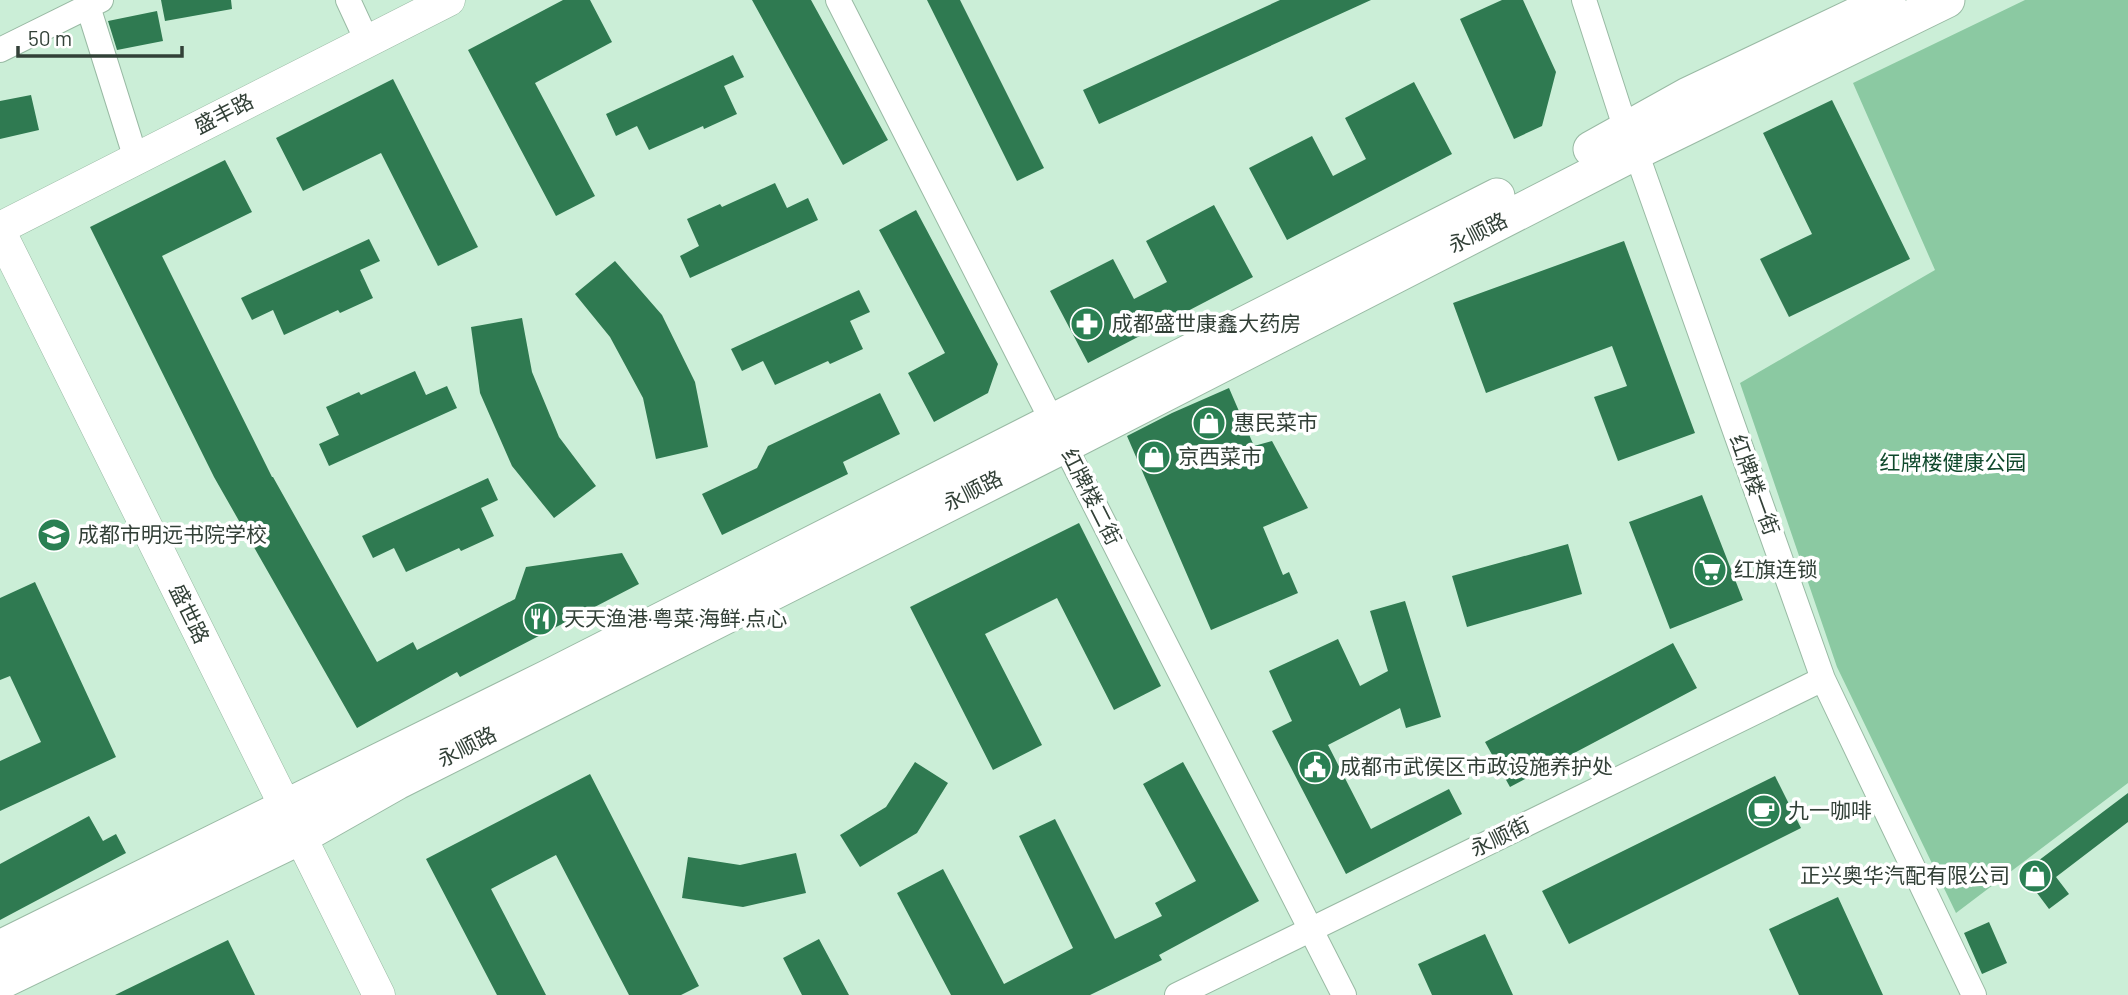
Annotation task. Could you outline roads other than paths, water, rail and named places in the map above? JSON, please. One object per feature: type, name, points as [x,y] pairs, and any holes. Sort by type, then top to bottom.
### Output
[{"type":"main road","points":[[1631,141],[1688,95],[1888,0]]},
{"type":"main road","name":"永顺路","points":[[0,982],[293,822],[397,782],[1059,433],[1631,141],[1947,0]]},
{"type":"main road","points":[[0,948],[293,822]]},
{"type":"street","points":[[348,0],[367,41]]},
{"type":"street","name":"盛丰路","points":[[0,230],[449,0]]},
{"type":"street","name":"红牌楼二街","points":[[838,0],[1344,995]]},
{"type":"street","name":"红牌楼一街","points":[[1584,0],[1631,141],[1823,679],[1974,995]]},
{"type":"street","points":[[0,50],[91,2],[136,159]]},
{"type":"street","name":"盛世路","points":[[0,230],[379,995]]},
{"type":"street","name":"永顺街","points":[[1177,995],[1823,679]]},
{"type":"place","name":"成都盛世康鑫大药房","points":[[1087,324]]},
{"type":"place","name":"惠民菜市","points":[[1209,423]]},
{"type":"place","name":"京西菜市","points":[[1154,457]]},
{"type":"place","name":"成都市明远书院学校","points":[[54,535]]},
{"type":"place","name":"红旗连锁","points":[[1710,570]]},
{"type":"place","name":"天天渔港·粤菜·海鲜·点心","points":[[540,619]]},
{"type":"place","name":"成都市武侯区市政设施养护处","points":[[1315,767]]},
{"type":"place","name":"九一咖啡","points":[[1764,811]]},
{"type":"place","name":"正兴奥华汽配有限公司","points":[[2035,876]]},
{"type":"park label","name":"红牌楼健康公园","points":[[1953,463]]}]
